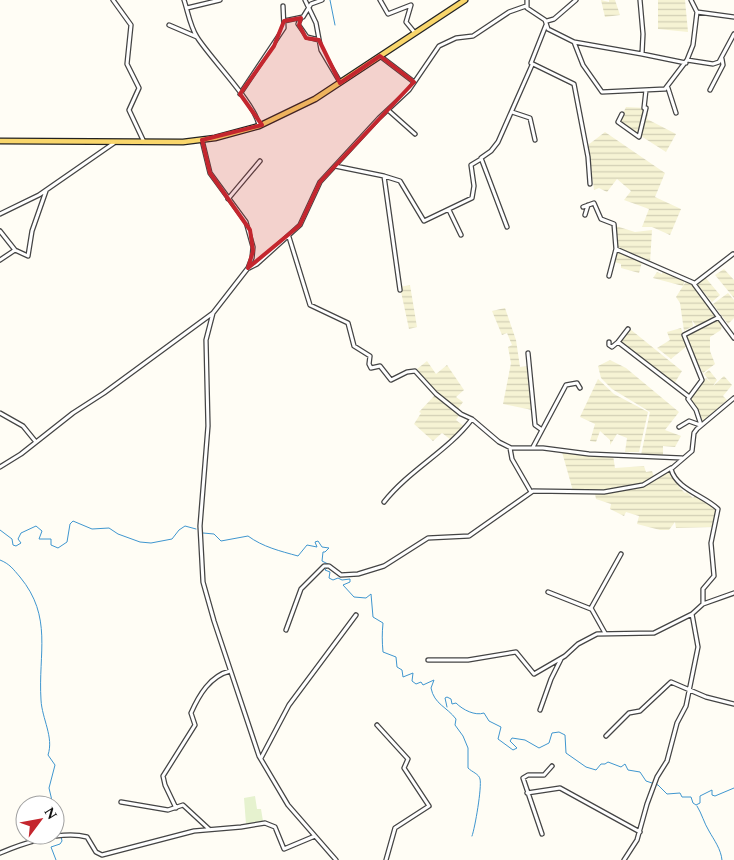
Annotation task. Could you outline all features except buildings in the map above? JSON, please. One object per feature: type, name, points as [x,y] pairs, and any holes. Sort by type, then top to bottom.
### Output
[{"type":"main road","points":[[0,141],[145,143],[202,140],[259,126],[294,111],[340,83],[465,0]]},
{"type":"street","points":[[113,0],[131,25],[127,64],[139,88],[129,110],[145,143]]},
{"type":"street","points":[[184,0],[197,38],[258,119],[259,126]]},
{"type":"street","points":[[187,8],[220,0]]},
{"type":"street","points":[[305,0],[316,23],[318,40],[327,62],[340,83]]},
{"type":"street","points":[[318,40],[305,35],[298,24],[308,7],[316,0],[322,0]]},
{"type":"street","points":[[380,0],[388,14],[411,5],[406,22],[415,33]]},
{"type":"street","points":[[526,0],[526,6]]},
{"type":"street","points":[[334,166],[384,176],[400,182],[422,220],[449,210],[473,196],[474,186],[471,165],[494,147],[512,112],[532,65],[531,60],[546,21],[554,18],[576,0]]},
{"type":"street","points":[[640,0],[643,34],[642,54]]},
{"type":"street","points":[[668,88],[686,61],[693,44],[698,12],[691,0]]},
{"type":"street","points":[[240,94],[248,84],[252,74],[274,46],[284,28],[283,6]]},
{"type":"street","points":[[526,6],[546,21],[548,29],[573,41],[686,61],[715,64],[722,59],[734,34]]},
{"type":"street","points":[[248,268],[257,264],[302,222],[318,185],[414,82],[439,46],[454,39],[472,36],[509,12],[526,6]]},
{"type":"street","points":[[698,12],[734,16]]},
{"type":"street","points":[[284,21],[301,18]]},
{"type":"street","points":[[169,25],[197,38]]},
{"type":"street","points":[[573,41],[583,65],[602,92],[668,88]]},
{"type":"street","points":[[380,56],[414,82]]},
{"type":"street","points":[[710,90],[723,65],[722,59]]},
{"type":"street","points":[[532,65],[574,84],[588,157],[590,184]]},
{"type":"street","points":[[668,88],[676,113]]},
{"type":"street","points":[[622,114],[618,122],[639,137],[646,108],[644,108],[646,90]]},
{"type":"street","points":[[388,110],[415,134]]},
{"type":"street","points":[[512,112],[531,119],[535,140]]},
{"type":"street","points":[[0,466],[36,442],[73,412],[103,394],[213,312],[248,268],[253,254],[251,233],[244,220],[210,174],[202,140]]},
{"type":"street","points":[[0,214],[46,191],[114,143]]},
{"type":"street","points":[[481,159],[508,227]]},
{"type":"street","points":[[228,199],[260,161]]},
{"type":"street","points":[[384,176],[400,290]]},
{"type":"street","points":[[0,231],[15,250],[25,256],[29,256],[32,231],[46,191]]},
{"type":"street","points":[[583,201],[588,204]]},
{"type":"street","points":[[583,207],[594,203],[602,219],[614,224],[616,249],[609,276]]},
{"type":"street","points":[[585,215],[588,204]]},
{"type":"street","points":[[449,210],[461,235]]},
{"type":"street","points":[[289,236],[310,306],[348,323],[354,346],[370,356],[369,364],[371,368],[380,366],[391,380],[407,372],[415,371],[436,394],[461,414],[472,419],[499,442],[510,448],[533,447],[589,454],[682,458]]},
{"type":"street","points":[[616,249],[694,283],[734,338]]},
{"type":"street","points":[[0,260],[15,250]]},
{"type":"street","points":[[694,283],[734,255]]},
{"type":"street","points":[[213,312],[206,340],[208,432],[200,515],[200,551],[206,592],[230,671],[261,759],[283,798],[336,860]]},
{"type":"street","points":[[688,396],[702,380],[684,334],[719,318]]},
{"type":"street","points":[[610,342],[609,345],[612,347],[628,329]]},
{"type":"street","points":[[618,342],[688,396],[688,401],[696,410],[700,425]]},
{"type":"street","points":[[528,353],[535,426],[542,430]]},
{"type":"street","points":[[533,447],[566,385],[577,382],[580,388]]},
{"type":"street","points":[[286,630],[301,588],[322,567],[329,566],[341,576],[358,574],[392,562],[428,538],[469,536],[531,492],[597,493],[643,484],[672,467],[694,448],[694,434],[700,425],[734,398]]},
{"type":"street","points":[[0,413],[23,426],[36,442]]},
{"type":"street","points":[[384,502],[398,484],[460,434],[472,419]]},
{"type":"street","points":[[679,427],[689,421],[700,425]]},
{"type":"street","points":[[510,448],[512,460],[531,492]]},
{"type":"street","points":[[672,467],[672,473],[681,483],[718,509],[711,543],[714,576],[703,589],[702,604]]},
{"type":"street","points":[[592,610],[621,554]]},
{"type":"street","points":[[548,592],[592,610],[605,633]]},
{"type":"street","points":[[428,660],[468,660],[516,652],[534,674],[562,658],[586,640],[605,633],[654,633],[692,614],[702,604],[734,593]]},
{"type":"street","points":[[624,860],[640,832],[653,786],[670,756],[676,727],[685,709],[698,647],[692,614]]},
{"type":"street","points":[[261,759],[289,705],[356,615]]},
{"type":"street","points":[[540,710],[551,679],[562,658]]},
{"type":"street","points":[[176,808],[164,785],[163,776],[195,725],[191,713],[206,687],[217,676],[230,671]]},
{"type":"street","points":[[606,736],[628,713],[640,711],[669,682],[678,683],[706,697],[734,704]]},
{"type":"street","points":[[376,725],[408,759],[404,768],[429,806],[395,828],[386,860]]},
{"type":"street","points":[[542,834],[522,780],[524,776],[544,775],[552,766]]},
{"type":"street","points":[[527,793],[560,788],[640,832]]},
{"type":"street","points":[[121,802],[168,810],[181,805],[188,808],[210,830]]},
{"type":"street","points":[[0,853],[39,840],[86,836],[96,852],[102,855],[152,844],[181,834],[269,823],[275,827],[284,849],[315,836]]},
{"type":"highlighted area","points":[[301,18],[299,25],[306,38],[319,40],[340,83],[380,56],[414,82],[320,182],[300,225],[248,268],[253,251],[250,230],[210,173],[202,140],[262,125],[240,94],[274,46],[284,21]]},
{"type":"shaded area","points":[[601,0],[609,2],[609,0],[615,0],[620,15],[605,17]]},
{"type":"shaded area","points":[[658,0],[685,0],[688,32],[658,29]]},
{"type":"shaded area","points":[[626,107],[646,108],[645,112],[648,113],[647,119],[676,134],[666,152],[619,122]]},
{"type":"shaded area","points":[[605,132],[665,173],[655,197],[681,209],[670,235],[652,227],[642,227],[649,209],[624,200],[631,191],[617,179],[607,192],[599,188],[594,190],[588,145]]},
{"type":"shaded area","points":[[616,226],[635,232],[652,230],[650,263],[618,249]]},
{"type":"shaded area","points":[[617,251],[642,262],[639,273],[621,268],[621,264],[615,262]]},
{"type":"shaded area","points":[[724,269],[734,280],[734,298],[715,275]]},
{"type":"shaded area","points":[[663,271],[685,280],[683,286],[653,278],[657,272],[662,274]]},
{"type":"shaded area","points":[[705,277],[720,295],[712,302],[697,284]]},
{"type":"shaded area","points":[[687,280],[696,283],[719,316],[696,326],[692,320],[693,326],[684,331],[680,303],[676,297]]},
{"type":"shaded area","points":[[410,285],[417,327],[409,329],[400,287]]},
{"type":"shaded area","points":[[728,293],[734,300],[734,318],[728,324],[713,304]]},
{"type":"shaded area","points":[[505,308],[516,340],[520,367],[529,366],[532,410],[503,404],[511,363],[508,347],[512,345],[507,333],[502,335],[492,311]]},
{"type":"shaded area","points":[[718,319],[722,324],[721,330],[710,337],[710,351],[715,364],[703,373],[692,353],[686,335]]},
{"type":"shaded area","points":[[681,328],[687,346],[671,359],[657,348],[670,340],[667,332]]},
{"type":"shaded area","points":[[630,329],[682,371],[674,384],[619,342]]},
{"type":"shaded area","points":[[610,360],[626,368],[679,412],[665,430],[681,436],[675,447],[663,446],[663,455],[641,455],[650,412],[612,389],[601,378],[598,366]]},
{"type":"shaded area","points":[[427,361],[436,374],[447,365],[464,390],[456,397],[463,402],[458,409],[437,394],[417,369]]},
{"type":"shaded area","points":[[709,370],[717,380],[713,386],[724,376],[732,385],[723,396],[727,400],[702,422],[698,409],[689,397],[706,378],[711,383],[704,374]]},
{"type":"shaded area","points":[[598,379],[614,394],[648,412],[639,452],[625,452],[627,438],[617,434],[610,445],[610,440],[600,431],[596,442],[590,441],[595,424],[580,417]]},
{"type":"shaded area","points":[[435,395],[460,414],[456,420],[465,427],[451,440],[442,433],[433,441],[414,424],[421,413],[419,412]]},
{"type":"shaded area","points":[[562,452],[613,455],[615,468],[644,466],[646,472],[652,471],[654,477],[645,482],[617,489],[573,491]]},
{"type":"shaded area","points":[[670,470],[681,484],[679,487],[685,493],[687,492],[693,498],[695,495],[716,508],[714,527],[676,528],[675,522],[669,530],[660,530],[637,524],[639,516],[626,512],[624,516],[610,509],[611,504],[596,499],[595,494],[649,483]]},
{"type":"green space","points":[[255,796],[257,809],[261,809],[263,821],[246,824],[244,798]]},
{"type":"waterway","points":[[330,0],[335,25]]},
{"type":"waterway","points":[[0,530],[12,539],[13,545],[16,546],[21,543],[18,539],[21,533],[36,526],[42,531],[39,539],[51,539],[51,545],[58,548],[67,542],[70,524],[73,521],[92,529],[109,528],[118,534],[140,542],[151,543],[172,539],[185,526],[196,529]]},
{"type":"waterway","points":[[203,533],[214,534],[221,541],[248,536],[266,546],[298,556],[307,545],[317,547],[315,542],[318,541],[322,547],[329,548],[323,552],[322,561],[328,564]]},
{"type":"waterway","points":[[0,560],[6,563],[20,577],[37,606],[42,636],[41,700],[50,741],[48,755],[55,765],[49,788],[51,795]]},
{"type":"waterway","points":[[327,568],[325,570],[330,572],[329,578],[333,580],[338,578],[342,580],[350,579],[350,582],[343,585],[354,597],[366,598],[371,594],[373,617],[383,623],[383,652],[396,657],[397,667],[402,670],[403,677],[413,673],[412,681],[416,684],[421,682],[423,685],[434,680],[431,688],[435,698],[456,719],[455,725],[463,736],[468,748],[468,768],[477,774],[480,779],[478,808],[472,836]]},
{"type":"waterway","points":[[447,707],[445,698],[447,697],[451,699],[452,704],[456,703],[469,712],[484,713],[489,721],[501,727],[498,739],[513,750],[517,748],[510,741],[512,738],[525,740],[539,748],[549,743],[552,733],[559,732],[565,735],[566,753],[586,767],[596,770],[601,764],[608,762],[621,767],[625,764],[628,770],[640,772],[646,781],[658,785],[667,794],[680,793],[682,797],[691,797],[696,805],[700,803],[700,796],[712,790],[712,795],[715,796],[734,788]]},
{"type":"waterway","points":[[697,806],[719,848],[722,860]]},
{"type":"waterway","points":[[56,860],[51,847],[57,845]]}]
